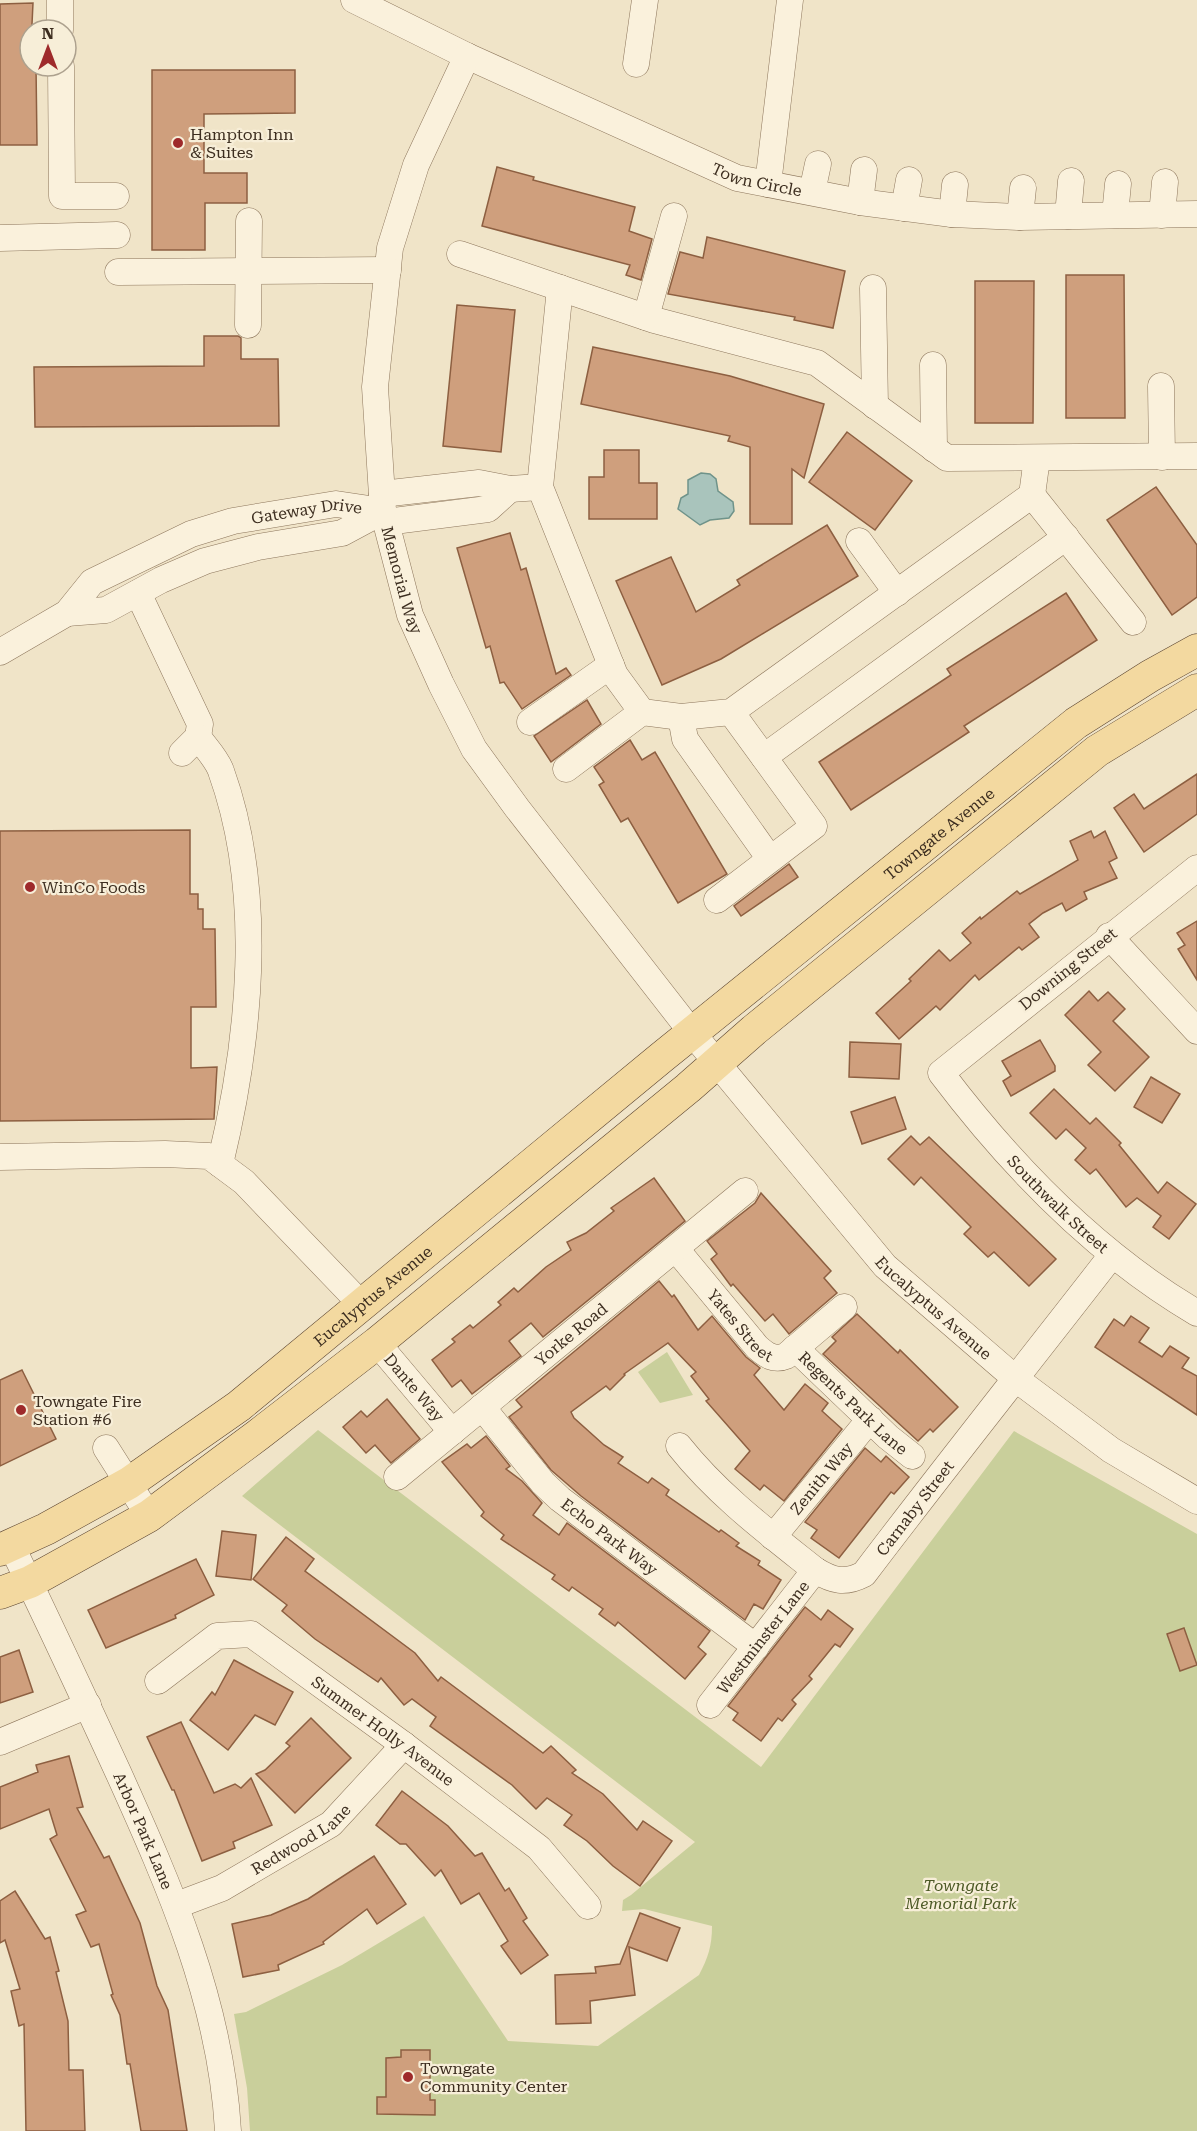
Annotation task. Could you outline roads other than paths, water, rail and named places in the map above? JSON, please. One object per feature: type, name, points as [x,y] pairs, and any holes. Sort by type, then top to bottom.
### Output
[{"type":"main road","name":"Towngate Avenue","points":[[693,1034],[1076,723],[1150,676],[1197,650]]},
{"type":"main road","points":[[0,1593],[30,1582],[149,1516],[240,1449],[377,1343],[1097,751],[1197,690]]},
{"type":"main road","name":"Eucalyptus Avenue","points":[[6,1548],[129,1483],[239,1406],[693,1034]]},
{"type":"main road","points":[[377,1343],[376,1315],[439,1263],[435,1247]]},
{"type":"main road","points":[[240,1449],[250,1422],[350,1335],[363,1306]]},
{"type":"street","points":[[60,0],[60,18]]},
{"type":"street","name":"Town Circle","points":[[354,0],[467,56],[737,178],[860,202],[952,214],[1020,217],[1197,214]]},
{"type":"street","points":[[636,64],[645,0]]},
{"type":"street","points":[[768,184],[790,0]]},
{"type":"street","name":"Memorial Way","points":[[467,56],[417,165],[390,248],[375,387],[383,509],[410,615],[474,749],[517,808],[693,1034]]},
{"type":"street","points":[[61,78],[62,196],[117,196]]},
{"type":"street","points":[[813,192],[818,164]]},
{"type":"street","points":[[860,202],[864,171]]},
{"type":"street","points":[[904,208],[909,180]]},
{"type":"street","points":[[1068,216],[1071,181]]},
{"type":"street","points":[[1162,215],[1165,182]]},
{"type":"street","points":[[1114,215],[1118,184]]},
{"type":"street","points":[[952,214],[955,185]]},
{"type":"street","points":[[1020,217],[1023,188]]},
{"type":"street","points":[[646,317],[674,216]]},
{"type":"street","points":[[248,325],[249,221]]},
{"type":"street","points":[[0,238],[117,235]]},
{"type":"street","points":[[460,254],[646,317],[816,363],[947,458],[1197,456]]},
{"type":"street","points":[[118,272],[388,270]]},
{"type":"street","points":[[560,288],[540,487],[611,665],[642,712]]},
{"type":"street","points":[[873,288],[875,406]]},
{"type":"street","points":[[933,365],[934,449]]},
{"type":"street","points":[[1161,386],[1162,457]]},
{"type":"street","points":[[566,769],[642,712],[681,717],[731,712],[1032,495],[1037,458]]},
{"type":"street","points":[[383,509],[488,509],[510,489],[540,487]]},
{"type":"street","points":[[1032,495],[1133,622]]},
{"type":"street","name":"Gateway Drive","points":[[0,652],[67,613],[92,582],[191,534],[233,521],[336,504],[383,509]]},
{"type":"street","name":"Gateway Drive","points":[[67,613],[106,610],[205,561],[258,547],[342,533],[383,509]]},
{"type":"street","points":[[764,757],[1066,537]]},
{"type":"street","points":[[859,541],[897,592]]},
{"type":"street","points":[[138,593],[200,724],[190,745],[220,769],[247,879],[250,940],[243,1023],[235,1103],[220,1164]]},
{"type":"street","points":[[530,722],[611,665]]},
{"type":"street","points":[[717,900],[814,826],[731,712]]},
{"type":"street","points":[[681,717],[685,739],[770,859]]},
{"type":"street","name":"Downing Street","points":[[941,1073],[1109,936],[1197,868]]},
{"type":"street","points":[[1109,936],[1197,1031]]},
{"type":"street","name":"Eucalyptus Avenue","points":[[693,1034],[885,1266],[1016,1379],[1119,1455],[1197,1502]]},
{"type":"street","name":"Southwalk Street","points":[[941,1073],[977,1121],[1041,1191],[1112,1255],[1197,1313]]},
{"type":"street","points":[[0,1157],[165,1154],[209,1156],[244,1182],[363,1306]]},
{"type":"street","name":"Yorke Road","points":[[397,1477],[745,1191]]},
{"type":"street","name":"Yates Street","points":[[676,1249],[768,1356],[780,1359],[844,1307]]},
{"type":"street","name":"Carnaby Street","points":[[679,1446],[701,1473],[736,1508],[815,1570],[840,1581],[853,1580],[864,1574],[980,1420],[1016,1379],[1112,1255]]},
{"type":"street","name":"Dante Way","points":[[377,1343],[452,1432]]},
{"type":"street","name":"Regents Park Lane","points":[[795,1348],[912,1456]]},
{"type":"street","name":"Echo Park Way","points":[[482,1407],[543,1483],[560,1499],[756,1647]]},
{"type":"street","name":"Zenith Way","points":[[773,1537],[870,1419]]},
{"type":"street","points":[[106,1448],[149,1516]]},
{"type":"street","name":"Arbor Park Lane","points":[[6,1548],[30,1582],[177,1905],[200,1976],[212,2025],[228,2131]]},
{"type":"street","name":"Westminster Lane","points":[[710,1705],[815,1570]]},
{"type":"street","name":"Summer Holly Avenue","points":[[158,1681],[217,1636],[251,1634],[404,1745],[539,1848],[588,1906]]},
{"type":"street","points":[[0,1742],[88,1706]]},
{"type":"street","name":"Redwood Lane","points":[[177,1905],[222,1887],[331,1824],[404,1745]]},
{"type":"water","points":[[701,473],[710,474],[716,479],[718,491],[733,502],[734,511],[729,518],[710,520],[700,525],[678,509],[681,498],[688,494],[688,480]]},
{"type":"place","name":"Hampton Inn & Suites","points":[[178,143]]},
{"type":"place","name":"WinCo Foods","points":[[30,887]]},
{"type":"place","name":"Towngate Fire Station #6","points":[[21,1410]]},
{"type":"place","name":"Towngate Community Center","points":[[408,2077]]},
{"type":"park label","name":"Towngate Memorial Park","points":[[961,1894]]}]
